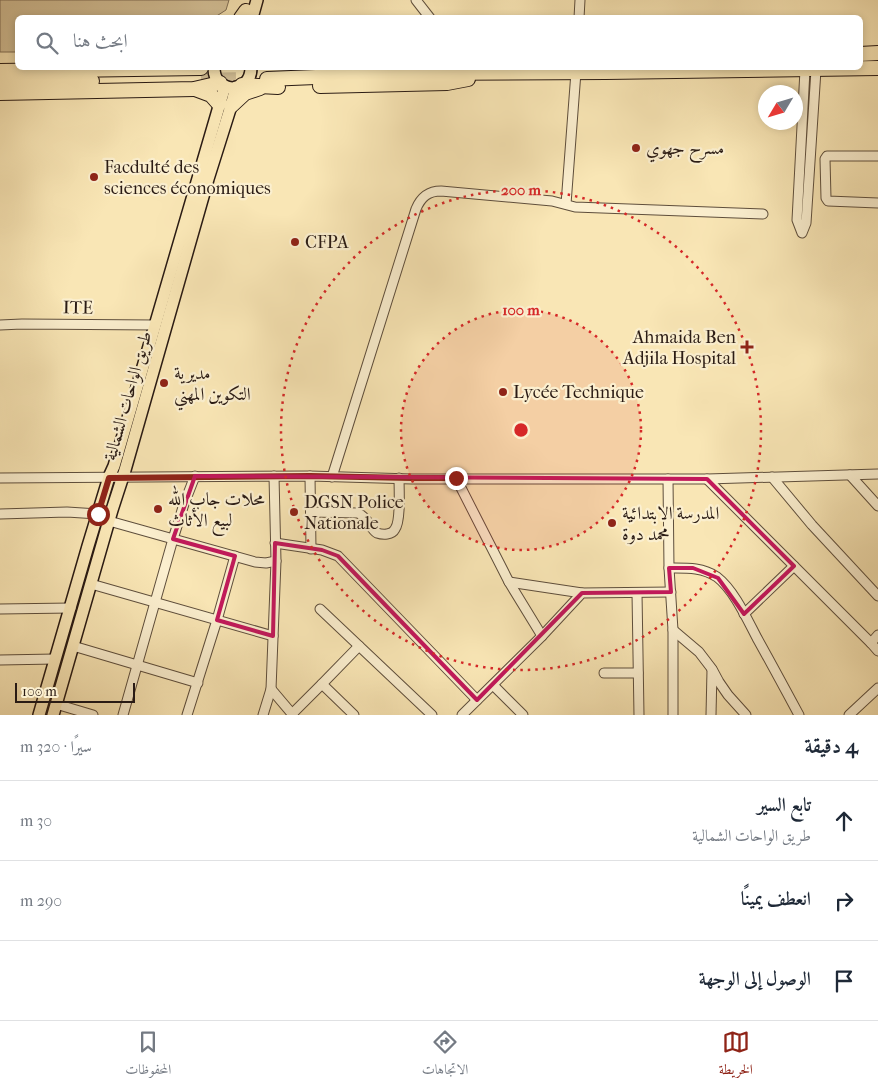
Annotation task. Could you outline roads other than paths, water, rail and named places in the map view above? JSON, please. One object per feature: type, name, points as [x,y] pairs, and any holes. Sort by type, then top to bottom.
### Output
[{"type":"highway","points":[[863,54],[878,53]]},
{"type":"highway","points":[[0,62],[15,61]]},
{"type":"highway","points":[[863,68],[878,68]]},
{"type":"highway","points":[[0,70],[199,79],[231,85],[413,73],[810,70]]},
{"type":"highway","points":[[0,82],[199,79]]},
{"type":"highway","points":[[0,93],[199,79]]},
{"type":"highway","points":[[199,79],[211,95],[225,105],[265,83]]},
{"type":"main road","points":[[246,13],[257,0]]},
{"type":"main road","points":[[214,70],[215,75],[231,85]]},
{"type":"main road","name":"طريق الواحات الشمالية","points":[[39,715],[155,325],[231,85],[249,77],[251,70]]},
{"type":"main road","name":"طريق الواحات الشمالية","points":[[55,710],[208,179],[225,105]]},
{"type":"street","points":[[416,0],[428,15]]},
{"type":"street","points":[[579,15],[580,0]]},
{"type":"street","points":[[810,70],[806,223],[802,233],[797,220],[810,70]]},
{"type":"street","points":[[566,204],[576,72]]},
{"type":"street","points":[[878,156],[827,156],[825,159],[826,198],[828,201],[878,203]]},
{"type":"street","points":[[332,477],[418,203],[428,193],[441,190],[552,201],[575,206],[763,214]]},
{"type":"street","name":"ITE","points":[[0,325],[155,325]]},
{"type":"street","points":[[0,478],[310,476],[707,479],[878,474]]},
{"type":"street","points":[[850,475],[878,506]]},
{"type":"street","points":[[123,715],[154,602],[194,476]]},
{"type":"street","points":[[263,715],[271,689],[276,561],[274,476]]},
{"type":"street","points":[[310,476],[311,549]]},
{"type":"street","points":[[772,477],[812,525],[878,596]]},
{"type":"street","points":[[311,512],[358,513],[364,516],[374,531],[384,534],[394,532],[399,519],[399,478]]},
{"type":"street","points":[[456,478],[508,582],[542,636]]},
{"type":"street","points":[[668,479],[669,568],[673,630],[673,715]]},
{"type":"street","points":[[707,479],[878,652]]},
{"type":"street","points":[[0,514],[67,512],[98,514]]},
{"type":"street","points":[[109,521],[262,563],[276,561]]},
{"type":"street","points":[[275,543],[322,550],[338,556],[477,700]]},
{"type":"street","points":[[187,715],[235,556]]},
{"type":"street","points":[[744,614],[794,566]]},
{"type":"street","points":[[669,568],[693,568],[705,571],[718,578],[730,590],[799,715]]},
{"type":"street","points":[[508,582],[582,593],[671,592]]},
{"type":"street","points":[[91,584],[273,636]]},
{"type":"street","points":[[462,715],[542,636],[582,593]]},
{"type":"street","points":[[637,593],[639,715]]},
{"type":"street","points":[[0,609],[71,608]]},
{"type":"street","points":[[320,609],[432,715]]},
{"type":"street","points":[[673,630],[699,652],[728,695],[746,715]]},
{"type":"street","points":[[871,643],[878,635]]},
{"type":"street","points":[[73,646],[198,683]]},
{"type":"street","points":[[271,689],[292,714],[359,646]]},
{"type":"street","points":[[0,660],[55,659]]},
{"type":"street","points":[[711,715],[712,669]]},
{"type":"street","points":[[604,674],[638,673]]},
{"type":"street","points":[[322,684],[354,715]]},
{"type":"street","points":[[493,685],[523,715]]},
{"type":"street","points":[[848,715],[878,688]]},
{"type":"street","points":[[55,710],[93,715]]},
{"type":"tunnel","points":[[201,80],[256,79]]},
{"type":"place","name":"مسرح جهوي","points":[[636,148]]},
{"type":"place","name":"Facdulté des sciences économiques","points":[[94,177]]},
{"type":"place","name":"CFPA","points":[[295,242]]},
{"type":"place","name":"Ahmaida Ben Adjila Hospital","points":[[747,347]]},
{"type":"place","name":"مديرية التكوين المهني","points":[[164,383]]},
{"type":"place","name":"Lycée Technique","points":[[503,392]]},
{"type":"place","name":"محلات جاب الله لبيع الأثاث","points":[[158,509]]},
{"type":"place","name":"DGSN Police Nationale","points":[[294,512]]},
{"type":"place","name":"المدرسة الابتدائية محمد دوة","points":[[612,523]]}]
